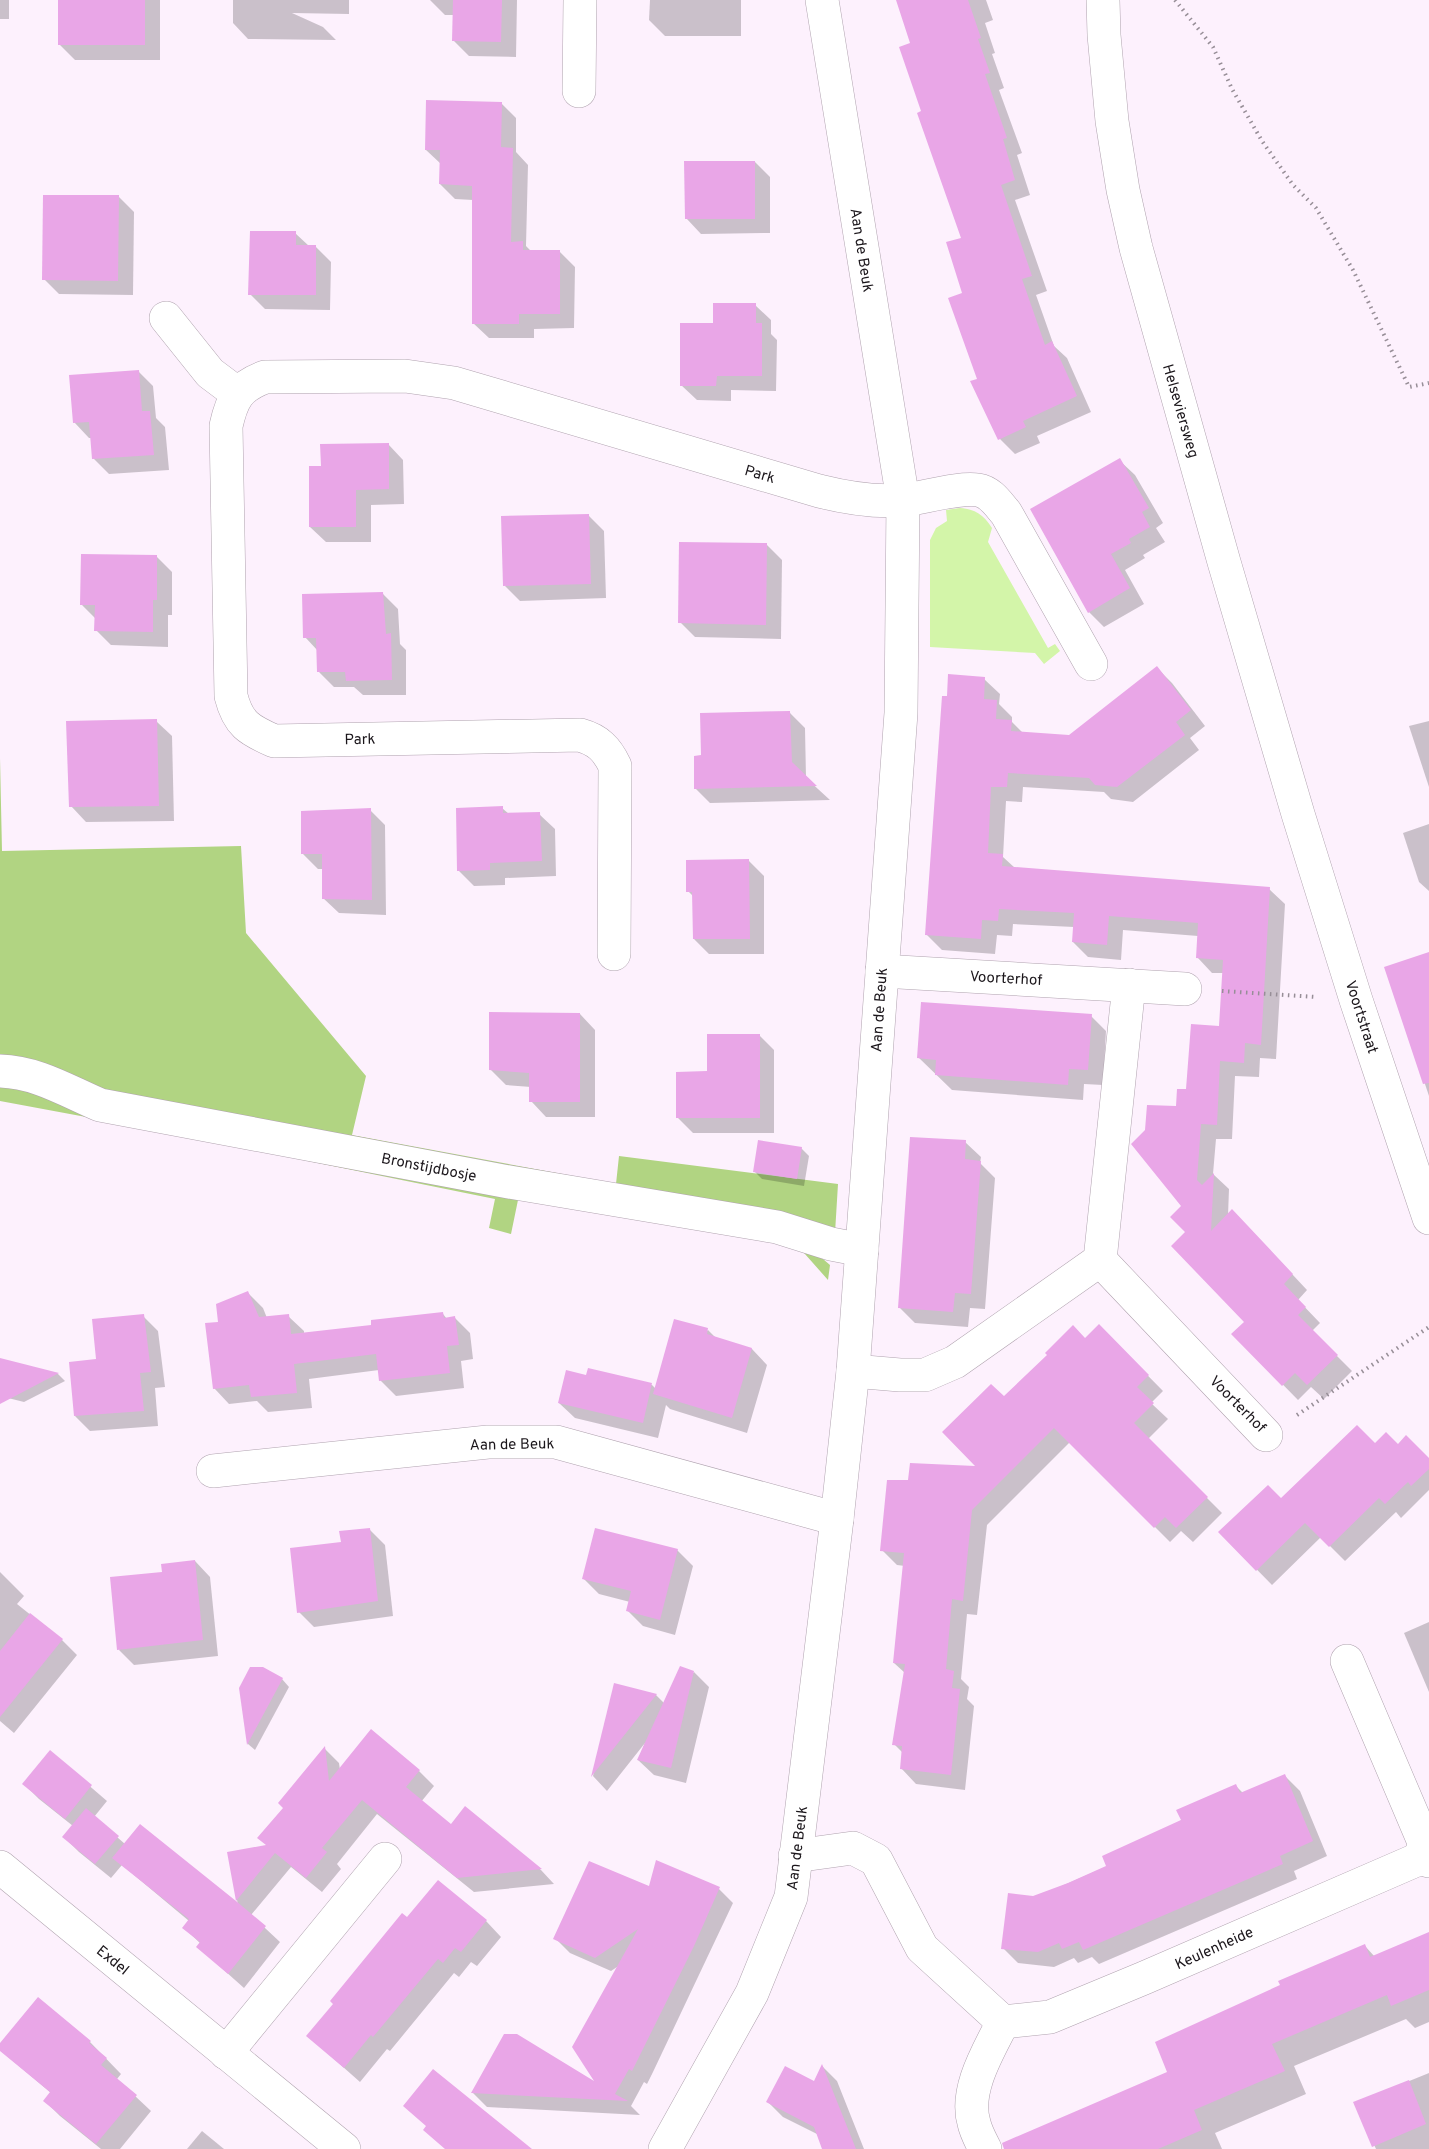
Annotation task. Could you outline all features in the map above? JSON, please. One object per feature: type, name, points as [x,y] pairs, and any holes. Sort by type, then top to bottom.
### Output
[{"type":"street","points":[[579,91],[580,0]]},
{"type":"street","name":"Aan de Beuk","points":[[665,2149],[752,1993],[791,1897],[837,1519],[853,1371],[862,1250],[900,713],[903,500],[822,0]]},
{"type":"street","name":"Helseviersweg","points":[[1103,0],[1112,121],[1123,190],[1136,249],[1220,551],[1298,814]]},
{"type":"street","points":[[166,318],[210,373],[238,394]]},
{"type":"street","name":"Park","points":[[614,954],[615,766],[609,754],[592,738],[580,735],[274,741],[246,726],[235,713],[231,696],[226,426],[231,406],[238,394],[249,383],[265,377],[424,377],[454,383],[819,491],[856,500],[903,500]]},
{"type":"street","points":[[903,500],[968,489],[981,490],[993,497],[1006,513],[1091,664]]},
{"type":"street","name":"Voortstraat","points":[[1298,814],[1356,1000],[1429,1218]]},
{"type":"street","name":"Voorterhof","points":[[882,971],[1185,989]]},
{"type":"street","points":[[853,1371],[925,1375],[955,1362],[1100,1260],[1129,985]]},
{"type":"street","name":"Bronstijdbosje","points":[[0,1071],[15,1071],[49,1081],[100,1105],[497,1180],[777,1227],[831,1244],[862,1250]]},
{"type":"street","name":"Voorterhof","points":[[1100,1260],[1266,1435]]},
{"type":"street","name":"Aan de Beuk","points":[[213,1471],[488,1442],[556,1442],[837,1519]]},
{"type":"street","name":"Keulenheide","points":[[1003,2022],[1050,2017],[1425,1859],[1424,1842],[1347,1661]]},
{"type":"street","points":[[795,1856],[853,1848],[876,1860],[922,1948],[1003,2022],[981,2065],[973,2092],[973,2121],[985,2149]]},
{"type":"street","points":[[226,2053],[385,1859]]},
{"type":"street","name":"Exdel","points":[[0,1868],[344,2149]]},
{"type":"path","points":[[1175,0],[1213,47],[1232,89],[1262,141],[1293,184],[1316,208],[1353,270],[1409,387],[1429,383]]},
{"type":"path","points":[[1185,989],[1356,1000]]},
{"type":"path","name":"Voorterhof","points":[[1266,1435],[1429,1328]]},
{"type":"green space","points":[[960,508],[975,511],[989,523],[992,528],[988,542],[1048,648],[1055,644],[1060,651],[1044,664],[1035,653],[930,647],[930,540],[936,528],[947,521],[946,510]]},
{"type":"green space","points":[[0,758],[2,851],[241,846],[246,933],[366,1076],[352,1135],[616,1184],[619,1156],[838,1184],[835,1233],[101,1096],[0,1062]]},
{"type":"green space","points":[[0,1078],[784,1236],[816,1253],[830,1265],[828,1280],[797,1245],[518,1200],[511,1234],[489,1228],[495,1199],[156,1130],[0,1101]]},
{"type":"building","points":[[58,0],[145,0],[145,45],[58,45]]},
{"type":"building","points":[[453,0],[502,0],[501,42],[452,41]]},
{"type":"building","points":[[896,0],[968,0],[990,73],[985,74],[1007,138],[1003,139],[1015,180],[1001,185],[1032,276],[1022,279],[1045,345],[1052,341],[1077,396],[1023,421],[1026,427],[998,440],[970,381],[977,379],[948,298],[962,293],[946,242],[961,238],[917,113],[921,111],[899,47],[910,43]]},
{"type":"building","points":[[426,100],[502,102],[501,147],[513,148],[511,242],[523,241],[523,250],[560,250],[560,314],[519,314],[519,324],[472,324],[472,186],[439,184],[440,150],[425,150]]},
{"type":"building","points":[[684,161],[755,161],[755,219],[685,219]]},
{"type":"building","points":[[43,195],[119,195],[118,281],[42,280]]},
{"type":"building","points":[[250,231],[296,231],[296,245],[316,245],[316,295],[248,295]]},
{"type":"building","points":[[713,303],[756,303],[756,323],[762,323],[762,376],[717,376],[716,386],[680,386],[680,323],[713,323]]},
{"type":"building","points":[[139,370],[142,411],[150,411],[154,455],[92,459],[89,422],[73,423],[69,375]]},
{"type":"building","points":[[389,443],[389,489],[356,490],[356,527],[309,527],[309,466],[321,466],[320,444]]},
{"type":"building","points":[[1120,458],[1149,508],[1142,512],[1150,527],[1129,539],[1131,543],[1111,554],[1130,588],[1088,613],[1030,509]]},
{"type":"building","points":[[589,514],[591,584],[503,586],[501,516]]},
{"type":"building","points":[[679,542],[767,543],[766,625],[678,623]]},
{"type":"building","points":[[81,554],[157,555],[157,600],[153,600],[153,632],[94,631],[95,605],[80,605]]},
{"type":"building","points":[[383,592],[386,634],[391,633],[392,680],[346,681],[345,672],[317,672],[316,638],[303,638],[302,594]]},
{"type":"building","points":[[1157,666],[1191,710],[1176,722],[1185,735],[1117,787],[1095,785],[1089,778],[1008,773],[1007,787],[991,787],[988,853],[1003,854],[1002,866],[1270,887],[1261,1045],[1245,1043],[1244,1063],[1220,1061],[1217,1125],[1201,1124],[1197,1180],[1202,1185],[1214,1173],[1211,1231],[1232,1209],[1293,1274],[1284,1284],[1306,1307],[1298,1315],[1338,1355],[1307,1385],[1295,1373],[1282,1386],[1231,1334],[1244,1322],[1171,1246],[1185,1232],[1170,1217],[1181,1206],[1131,1144],[1145,1130],[1147,1105],[1176,1106],[1177,1089],[1186,1089],[1191,1024],[1219,1026],[1223,960],[1196,958],[1198,923],[1109,916],[1107,945],[1072,942],[1074,913],[999,909],[998,921],[982,920],[981,939],[925,935],[942,696],[947,696],[948,674],[985,677],[984,699],[997,700],[996,719],[1012,720],[1011,731],[1069,735]]},
{"type":"building","points":[[790,711],[792,762],[817,786],[694,789],[694,756],[701,755],[700,713]]},
{"type":"building","points":[[157,719],[159,806],[69,807],[66,721]]},
{"type":"building","points":[[503,806],[503,813],[540,812],[542,861],[490,863],[490,870],[457,871],[456,808]]},
{"type":"building","points":[[371,808],[372,900],[322,899],[322,854],[301,854],[301,811]]},
{"type":"building","points":[[749,859],[750,939],[693,939],[692,892],[686,892],[686,860]]},
{"type":"building","points":[[1429,952],[1429,1083],[1423,1084],[1384,967]]},
{"type":"building","points":[[921,1002],[1092,1014],[1088,1070],[1069,1069],[1068,1085],[935,1075],[936,1060],[917,1058]]},
{"type":"building","points":[[489,1012],[580,1013],[580,1102],[529,1102],[529,1073],[489,1070]]},
{"type":"building","points":[[707,1034],[760,1034],[760,1118],[676,1118],[676,1072],[707,1071]]},
{"type":"building","points":[[910,1137],[966,1140],[965,1159],[981,1161],[971,1294],[955,1293],[953,1312],[898,1308]]},
{"type":"building","points":[[758,1140],[802,1147],[797,1179],[753,1172]]},
{"type":"building","points":[[248,1291],[259,1317],[289,1314],[291,1334],[371,1325],[371,1320],[443,1312],[444,1318],[455,1316],[459,1345],[447,1346],[450,1373],[379,1381],[376,1354],[294,1364],[297,1393],[251,1397],[249,1385],[213,1389],[205,1323],[218,1322],[216,1304]]},
{"type":"building","points":[[144,1314],[151,1372],[140,1373],[144,1411],[74,1416],[69,1362],[96,1359],[92,1319]]},
{"type":"building","points":[[674,1319],[708,1328],[707,1334],[752,1348],[732,1418],[653,1394]]},
{"type":"building","points":[[1099,1324],[1149,1375],[1137,1387],[1154,1403],[1134,1423],[1208,1497],[1176,1528],[1165,1517],[1154,1528],[1054,1428],[972,1510],[963,1601],[952,1599],[946,1669],[954,1671],[952,1688],[960,1689],[951,1775],[900,1769],[902,1746],[892,1745],[905,1664],[893,1663],[904,1553],[880,1551],[887,1480],[908,1480],[910,1463],[975,1466],[942,1432],[991,1384],[1004,1396],[1047,1355],[1045,1353],[1073,1325],[1085,1338]]},
{"type":"building","points":[[0,1358],[59,1373],[0,1404]]},
{"type":"building","points":[[588,1368],[652,1383],[643,1423],[558,1403],[566,1370],[586,1375]]},
{"type":"building","points":[[1357,1425],[1375,1443],[1386,1432],[1398,1444],[1406,1435],[1429,1458],[1429,1469],[1411,1486],[1408,1482],[1385,1504],[1379,1498],[1329,1547],[1305,1523],[1256,1571],[1218,1532],[1268,1485],[1281,1498]]},
{"type":"building","points":[[370,1528],[378,1601],[297,1613],[290,1548],[341,1542],[339,1531]]},
{"type":"building","points":[[595,1528],[678,1549],[660,1620],[626,1611],[631,1591],[582,1579]]},
{"type":"building","points":[[195,1560],[203,1640],[117,1650],[110,1577],[162,1572],[161,1564]]},
{"type":"building","points":[[30,1613],[63,1639],[0,1717],[0,1651]]},
{"type":"building","points":[[680,1666],[694,1671],[671,1768],[637,1760]]},
{"type":"building","points":[[250,1667],[263,1667],[283,1678],[247,1745],[239,1688]]},
{"type":"building","points":[[614,1683],[657,1694],[591,1777]]},
{"type":"building","points":[[371,1729],[420,1770],[406,1787],[451,1824],[465,1806],[542,1869],[457,1878],[362,1800],[322,1848],[327,1852],[306,1878],[275,1853],[236,1901],[227,1852],[266,1845],[257,1838],[283,1808],[278,1803],[325,1746],[329,1781]]},
{"type":"building","points":[[50,1750],[92,1785],[65,1819],[22,1784]]},
{"type":"building","points":[[1285,1774],[1313,1841],[1280,1856],[1283,1864],[1083,1950],[1079,1942],[1062,1949],[1059,1943],[1038,1952],[1001,1949],[1008,1893],[1033,1896],[1068,1883],[1106,1866],[1102,1856],[1181,1820],[1176,1810],[1236,1784],[1240,1793]]},
{"type":"building","points":[[86,1808],[119,1836],[95,1864],[62,1837]]},
{"type":"building","points":[[140,1824],[266,1926],[228,1974],[196,1947],[200,1942],[182,1928],[189,1919],[112,1858]]},
{"type":"building","points":[[656,1860],[720,1887],[694,1946],[632,2071],[629,2069],[615,2094],[628,2101],[471,2093],[504,2034],[517,2034],[594,2081],[572,2047],[638,1929],[595,1958],[553,1939],[589,1861],[649,1886]]},
{"type":"building","points":[[438,1880],[487,1920],[461,1952],[455,1948],[443,1963],[438,1959],[344,2068],[306,2036],[333,2004],[330,2001],[402,1913],[407,1917]]},
{"type":"building","points":[[1429,1932],[1429,1990],[1391,2006],[1387,1995],[1272,2044],[1285,2071],[1194,2110],[1202,2130],[1158,2149],[1004,2149],[1002,2143],[1167,2072],[1155,2042],[1280,1985],[1278,1981],[1365,1944],[1370,1957]]},
{"type":"building","points":[[38,1997],[91,2041],[89,2043],[107,2058],[101,2065],[137,2095],[96,2144],[43,2101],[50,2092],[0,2051],[0,2043]]},
{"type":"building","points":[[822,2064],[856,2149],[822,2149],[814,2127],[766,2102],[785,2066],[814,2081]]},
{"type":"building","points":[[433,2069],[532,2149],[445,2149],[423,2130],[426,2126],[403,2106]]},
{"type":"building","points":[[1409,2080],[1426,2124],[1372,2147],[1353,2102]]}]
